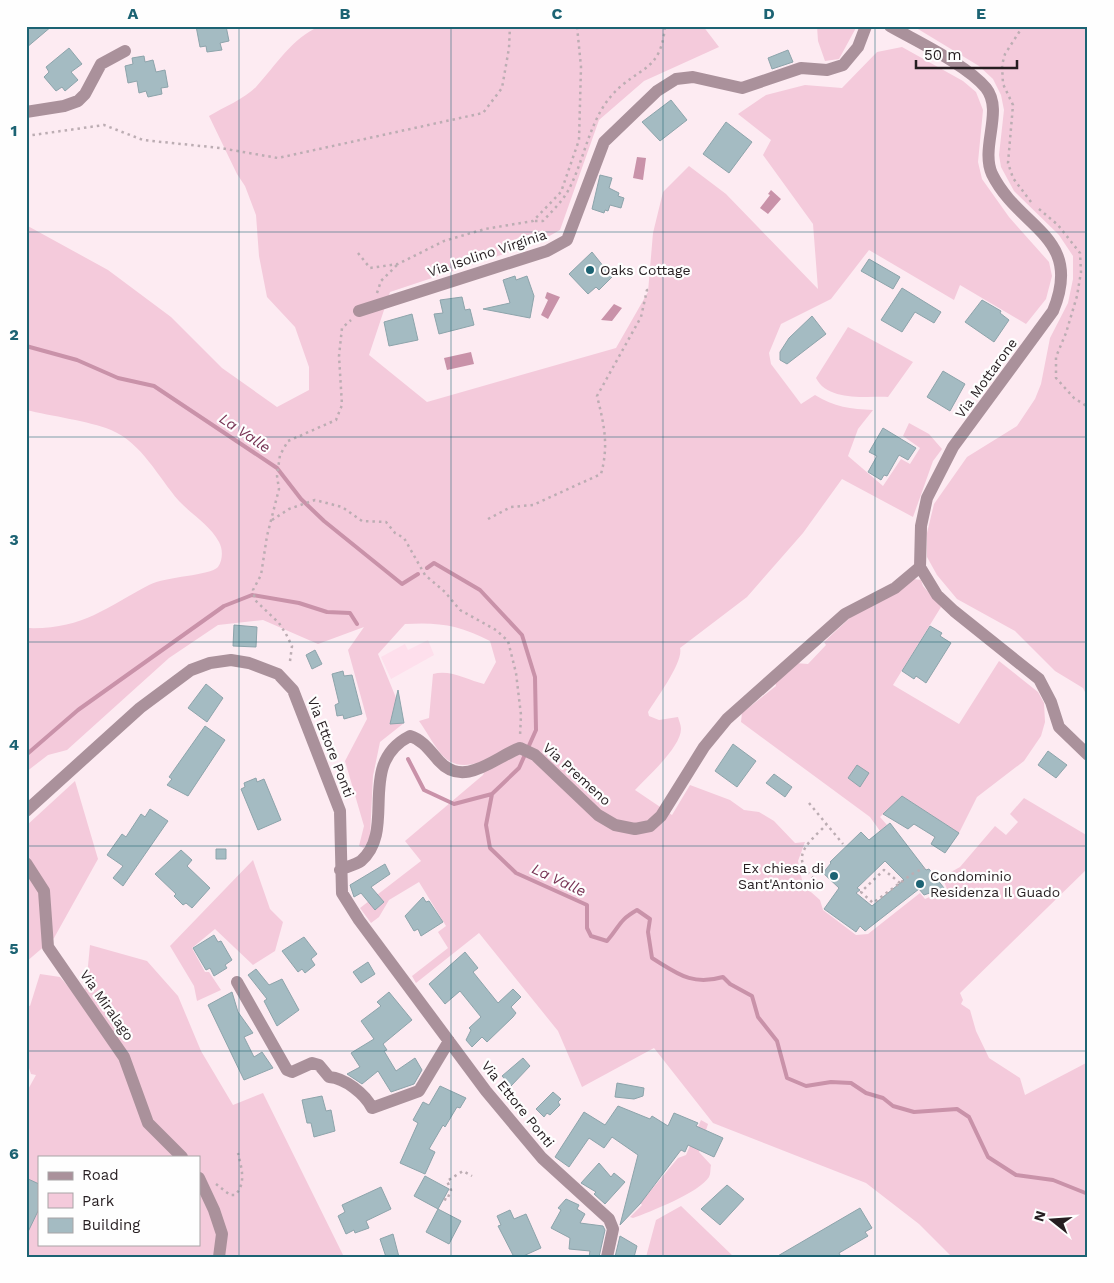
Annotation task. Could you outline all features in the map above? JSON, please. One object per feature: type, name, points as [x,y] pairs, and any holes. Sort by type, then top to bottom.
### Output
[{"type":"street","name":"Via Isolino Virginia","points":[[364,309],[547,251],[566,240],[604,142],[657,92],[676,79],[693,77],[742,88],[801,68],[827,70],[843,65],[858,47],[866,26]]},
{"type":"street","name":"Via Mottarone","points":[[890,26],[975,77],[988,90],[993,108],[988,148],[991,172],[1002,190],[1058,250],[1062,277],[1060,295],[1053,311],[953,447],[927,498],[921,526],[920,567]]},
{"type":"street","points":[[26,112],[64,106],[78,101],[86,94],[101,64],[125,51]]},
{"type":"street","name":"Via Premeno","points":[[522,750],[598,816],[615,824],[635,829],[650,826],[661,816],[704,747],[727,719],[845,614],[895,588],[920,567]]},
{"type":"street","points":[[920,567],[937,595],[954,611],[1040,679],[1051,702],[1059,727],[1088,755]]},
{"type":"street","name":"Via Ettore Ponti","points":[[26,810],[140,708],[191,670],[210,662],[231,660],[249,663],[278,674],[293,690],[340,811],[342,892],[359,920],[486,1092],[542,1158],[609,1218],[612,1229],[607,1257]]},
{"type":"street","points":[[340,870],[360,861],[375,842],[380,772],[398,742],[410,736],[419,739],[445,768],[460,773],[480,769],[522,750]]},
{"type":"street","name":"Via Miralago","points":[[26,863],[44,891],[48,947],[124,1057],[148,1123],[181,1156]]},
{"type":"street","points":[[237,982],[287,1070],[292,1072],[312,1063],[319,1065],[329,1077],[340,1078],[368,1100],[372,1108],[419,1091],[449,1040]]},
{"type":"street","points":[[200,1180],[214,1210],[222,1234],[219,1257]]},
{"type":"path","points":[[26,136],[104,125],[144,140],[220,148],[278,158],[483,113],[502,88],[510,26]]},
{"type":"path","points":[[290,660],[292,646],[286,634],[279,623],[255,600],[253,590],[260,575],[279,489],[277,476],[280,459],[288,441],[336,420],[342,404],[339,356],[342,328],[364,309],[381,281],[398,264],[444,241],[485,229],[533,221],[561,192],[578,140],[581,67],[576,26]]},
{"type":"path","points":[[358,253],[370,268],[398,264]]},
{"type":"path","points":[[488,519],[511,507],[533,505],[601,474],[606,454],[604,422],[597,396],[641,317],[647,290],[644,287]]},
{"type":"path","points":[[271,521],[289,509],[315,500],[342,507],[362,520],[386,522],[395,533],[404,538],[425,575],[445,592],[460,610],[496,630],[508,641],[517,681],[521,715],[522,750]]},
{"type":"path","points":[[809,803],[843,844]]},
{"type":"path","points":[[818,883],[803,866],[802,858],[807,845],[826,825]]},
{"type":"path","points":[[900,883],[884,870],[861,892],[873,902],[924,868]]},
{"type":"path","points":[[215,1183],[230,1195],[235,1195],[239,1191],[243,1176],[238,1153]]},
{"type":"path","points":[[444,1199],[447,1200],[451,1190],[447,1181],[463,1171],[472,1176]]},
{"type":"shaded area","points":[[637,157],[646,158],[643,180],[633,178]]},
{"type":"shaded area","points":[[771,190],[781,199],[768,214],[760,208],[770,195],[768,194]]},
{"type":"shaded area","points":[[547,292],[560,297],[548,319],[541,315],[548,300],[545,298]]},
{"type":"shaded area","points":[[614,304],[622,308],[612,321],[601,320]]},
{"type":"shaded area","points":[[471,352],[474,364],[447,370],[444,358]]},
{"type":"shaded area","points":[[428,640],[434,655],[391,679],[381,657],[405,644],[408,650]]},
{"type":"green space","points":[[320,26],[703,26],[719,47],[644,81],[599,120],[560,230],[537,243],[390,292],[369,355],[427,402],[616,348],[648,292],[653,233],[663,192],[689,166],[726,194],[818,289],[813,224],[763,155],[771,140],[738,114],[766,95],[805,85],[842,88],[877,52],[902,47],[963,81],[976,92],[983,110],[978,162],[982,179],[1009,217],[1049,262],[1052,276],[1046,299],[1026,324],[960,285],[954,300],[869,250],[831,299],[781,324],[769,353],[771,364],[801,404],[815,395],[843,407],[873,410],[858,429],[848,456],[883,486],[901,459],[910,464],[920,448],[903,436],[909,423],[929,434],[942,449],[933,461],[913,517],[842,479],[803,533],[747,597],[680,648],[678,662],[674,671],[648,712],[649,716],[659,720],[678,717],[681,728],[680,736],[670,753],[635,790],[672,815],[690,785],[730,800],[744,810],[759,812],[774,821],[795,843],[805,842],[798,861],[803,885],[820,900],[823,910],[856,935],[868,934],[920,893],[925,899],[947,889],[942,877],[960,867],[995,826],[1006,835],[1018,822],[1010,814],[1024,798],[1088,836],[1088,868],[960,993],[963,1000],[961,1004],[970,1010],[976,1031],[989,1058],[1020,1078],[1025,1095],[1088,1062],[1088,1257],[952,1257],[919,1224],[866,1183],[713,1123],[654,1048],[582,1087],[558,1031],[479,933],[416,983],[412,976],[448,948],[438,932],[446,926],[419,882],[389,900],[379,917],[371,923],[360,908],[421,861],[405,841],[483,775],[490,759],[475,764],[463,765],[446,759],[419,721],[429,718],[433,674],[452,674],[484,684],[496,662],[490,641],[468,631],[439,624],[405,624],[378,654],[399,705],[404,723],[380,742],[373,776],[370,837],[364,848],[359,846],[364,826],[345,761],[367,719],[348,650],[364,627],[318,644],[263,620],[218,625],[169,658],[67,750],[48,755],[26,772],[26,628],[62,626],[77,622],[105,610],[149,585],[213,570],[220,564],[222,554],[220,545],[211,530],[179,501],[149,461],[132,443],[111,430],[92,424],[26,410],[26,225],[108,270],[171,317],[222,368],[277,407],[309,390],[309,367],[295,327],[267,297],[259,256],[256,215],[245,186],[237,174],[209,116],[240,99],[256,87],[293,45],[310,31]]},
{"type":"green space","points":[[817,26],[857,26],[839,59],[825,61],[818,41]]},
{"type":"green space","points":[[913,26],[1087,26],[1088,698],[1083,688],[1055,671],[1015,631],[957,599],[937,575],[927,557],[927,533],[934,504],[967,457],[1017,426],[1035,399],[1041,384],[1050,338],[1068,303],[1073,279],[1073,256],[1059,235],[1014,191],[1001,167],[999,155],[1004,110],[1001,95],[993,79],[979,66]]},
{"type":"green space","points":[[848,327],[913,362],[888,397],[859,397],[839,394],[829,391],[816,378]]},
{"type":"green space","points":[[913,579],[921,580],[923,586],[941,607],[893,685],[959,724],[999,661],[1038,692],[1044,703],[1045,722],[1041,736],[1024,761],[977,797],[959,833],[902,796],[880,817],[887,825],[880,831],[870,817],[741,722],[742,713],[776,686],[775,681],[795,663],[808,664],[826,645],[824,642],[853,615]]},
{"type":"green space","points":[[75,781],[98,859],[54,938],[26,962],[26,826]]},
{"type":"green space","points":[[253,860],[270,909],[283,922],[275,951],[253,965],[215,929],[192,948],[205,972],[209,972],[221,990],[197,1001],[194,986],[170,946]]},
{"type":"green space","points":[[90,945],[147,961],[178,996],[201,1051],[233,1105],[263,1093],[344,1257],[26,1257],[26,1093],[36,1075],[31,1074],[26,1059],[26,1005],[30,1006],[40,974],[60,977],[79,999],[86,987]]},
{"type":"green space","points":[[701,1120],[708,1124],[699,1152],[711,1165],[709,1177],[696,1189],[674,1201],[633,1218],[630,1217],[642,1205],[632,1193],[637,1187],[647,1195],[678,1158],[686,1155]]},
{"type":"green space","points":[[681,1206],[734,1257],[646,1257],[656,1220]]},
{"type":"building","points":[[26,26],[52,26],[26,48]]},
{"type":"building","points":[[196,26],[226,26],[229,41],[220,43],[222,50],[207,52],[206,46],[200,47]]},
{"type":"building","points":[[69,48],[82,64],[71,72],[78,80],[65,91],[62,87],[56,91],[44,77],[49,72],[46,67]]},
{"type":"building","points":[[788,50],[793,62],[772,69],[768,58]]},
{"type":"building","points":[[144,56],[145,62],[153,60],[156,72],[165,70],[168,87],[161,88],[162,94],[148,97],[146,91],[139,93],[137,81],[128,83],[125,66],[133,64],[132,58]]},
{"type":"building","points":[[671,100],[687,120],[660,141],[642,122]]},
{"type":"building","points":[[726,122],[752,142],[729,173],[703,154]]},
{"type":"building","points":[[600,175],[612,178],[609,188],[619,193],[618,196],[624,198],[621,208],[610,205],[608,211],[605,210],[604,213],[592,209]]},
{"type":"building","name":"Oaks Cottage","points":[[592,252],[612,277],[599,290],[596,287],[588,294],[569,274]]},
{"type":"building","points":[[869,259],[900,277],[893,289],[861,271]]},
{"type":"building","points":[[515,276],[516,280],[527,276],[534,296],[530,318],[483,309],[510,303],[503,280]]},
{"type":"building","points":[[902,288],[941,312],[934,323],[915,312],[902,332],[881,320]]},
{"type":"building","points":[[462,297],[465,310],[470,309],[474,325],[439,334],[434,314],[443,313],[440,300]]},
{"type":"building","points":[[982,300],[1001,311],[1000,313],[1009,320],[994,342],[965,322]]},
{"type":"building","points":[[412,314],[418,340],[389,346],[384,322]]},
{"type":"building","points":[[812,316],[826,334],[787,364],[780,360],[780,352],[789,338]]},
{"type":"building","points":[[943,371],[965,384],[950,411],[927,397]]},
{"type":"building","points":[[883,428],[916,448],[908,460],[899,455],[887,476],[884,475],[881,480],[868,472],[877,456],[869,452]]},
{"type":"building","points":[[234,625],[257,627],[256,647],[233,646]]},
{"type":"building","points":[[930,626],[942,633],[940,636],[951,643],[926,683],[916,676],[914,679],[902,671]]},
{"type":"building","points":[[315,650],[322,664],[312,669],[306,655]]},
{"type":"building","points":[[343,671],[344,676],[352,675],[362,714],[344,719],[343,715],[337,716],[335,705],[339,703],[332,674]]},
{"type":"building","points":[[206,684],[223,698],[207,722],[188,708]]},
{"type":"building","points":[[398,690],[404,723],[390,724]]},
{"type":"building","points":[[205,726],[225,740],[188,796],[167,785],[172,779],[169,777]]},
{"type":"building","points":[[733,744],[756,761],[737,787],[715,771]]},
{"type":"building","points":[[1048,751],[1067,765],[1056,778],[1038,765]]},
{"type":"building","points":[[857,765],[869,773],[860,787],[848,778]]},
{"type":"building","points":[[774,774],[792,787],[785,797],[766,783]]},
{"type":"building","points":[[256,778],[257,782],[264,779],[281,820],[258,830],[241,789],[245,787],[244,783]]},
{"type":"building","points":[[902,796],[959,833],[945,853],[931,844],[935,837],[914,824],[908,829],[883,814]]},
{"type":"building","points":[[150,809],[168,821],[123,886],[113,878],[123,866],[107,855],[122,834],[126,837],[141,814],[145,817]]},
{"type":"building","name":"Condominio Residenza Il Guado","points":[[890,823],[926,870],[929,869],[944,888],[924,895],[919,889],[865,931],[860,926],[856,932],[824,909],[839,888],[823,873],[830,862],[861,832],[869,840]],"holes":[[[885,861],[904,880],[872,906],[856,893],[860,890],[857,888]]]},
{"type":"building","points":[[216,849],[226,849],[226,859],[216,859]]},
{"type":"building","points":[[181,850],[192,860],[187,866],[210,888],[192,908],[186,903],[183,905],[174,896],[176,894],[155,874]]},
{"type":"building","points":[[385,864],[390,874],[371,887],[384,902],[375,910],[361,893],[354,897],[350,885]]},
{"type":"building","points":[[423,897],[426,902],[429,901],[443,922],[421,936],[418,929],[414,931],[405,916]]},
{"type":"building","points":[[214,935],[218,942],[221,941],[232,960],[225,965],[227,968],[214,976],[210,968],[206,970],[193,948]]},
{"type":"building","points":[[304,937],[317,954],[311,959],[315,965],[305,973],[302,969],[298,972],[282,951]]},
{"type":"building","points":[[465,952],[478,968],[473,972],[498,1003],[513,989],[521,997],[511,1007],[516,1013],[513,1017],[487,1042],[482,1037],[472,1047],[466,1040],[471,1030],[469,1028],[481,1017],[460,991],[445,1004],[429,984]]},
{"type":"building","points":[[368,962],[375,974],[361,983],[353,972]]},
{"type":"building","points":[[256,969],[269,985],[282,979],[299,1010],[277,1026],[264,1001],[267,999],[248,975]]},
{"type":"building","points":[[232,992],[238,1012],[253,1033],[244,1037],[254,1057],[262,1052],[273,1068],[244,1080],[208,1005]]},
{"type":"building","points":[[389,992],[412,1020],[383,1044],[387,1050],[384,1051],[396,1071],[415,1058],[422,1070],[414,1084],[391,1092],[378,1071],[362,1084],[347,1074],[360,1067],[351,1053],[374,1039],[361,1021],[381,1006],[377,1002]]},
{"type":"building","points":[[523,1058],[530,1066],[511,1086],[502,1076]]},
{"type":"building","points":[[617,1083],[644,1088],[643,1096],[634,1099],[615,1097]]},
{"type":"building","points":[[440,1086],[466,1098],[460,1108],[457,1107],[445,1127],[443,1125],[429,1149],[435,1152],[425,1174],[400,1163],[418,1123],[413,1120],[423,1102],[429,1105]]},
{"type":"building","points":[[553,1092],[561,1099],[558,1102],[560,1105],[550,1115],[547,1113],[544,1117],[536,1109]]},
{"type":"building","points":[[322,1096],[326,1111],[331,1110],[335,1131],[314,1137],[311,1123],[307,1123],[302,1100]]},
{"type":"building","points":[[618,1106],[650,1119],[652,1116],[668,1126],[674,1113],[698,1123],[696,1126],[723,1138],[714,1157],[688,1145],[685,1152],[681,1150],[640,1204],[620,1225],[638,1155],[612,1137],[604,1148],[589,1138],[569,1167],[555,1157],[584,1112],[605,1125]]},
{"type":"building","points":[[599,1163],[611,1177],[614,1173],[625,1182],[605,1204],[594,1194],[596,1192],[581,1183]]},
{"type":"building","points":[[425,1176],[449,1189],[438,1209],[414,1196]]},
{"type":"building","points":[[26,1178],[38,1184],[38,1211],[26,1236]]},
{"type":"building","points":[[727,1185],[744,1199],[720,1225],[701,1209]]},
{"type":"building","points":[[381,1187],[391,1209],[366,1221],[369,1228],[355,1233],[354,1230],[346,1234],[338,1216],[345,1212],[342,1205]]},
{"type":"building","points":[[566,1199],[579,1205],[577,1209],[585,1214],[580,1223],[603,1226],[605,1230],[599,1257],[589,1257],[590,1251],[569,1249],[570,1238],[551,1228],[561,1210],[558,1208]]},
{"type":"building","points":[[860,1208],[872,1228],[865,1232],[868,1236],[839,1253],[841,1257],[776,1257]]},
{"type":"building","points":[[438,1209],[461,1221],[449,1244],[426,1232]]},
{"type":"building","points":[[510,1210],[514,1219],[526,1214],[541,1248],[521,1257],[514,1257],[498,1226],[501,1225],[497,1216]]},
{"type":"building","points":[[393,1234],[399,1257],[386,1257],[380,1239]]},
{"type":"building","points":[[620,1236],[637,1246],[634,1257],[615,1257]]},
{"type":"waterway","name":"La Valle","points":[[26,346],[77,360],[118,378],[154,386],[277,468],[301,499],[324,521],[402,584],[418,574]]},
{"type":"waterway","name":"La Valle","points":[[427,568],[434,563],[480,590],[522,635],[535,677],[536,730],[519,768],[492,794],[486,825],[490,848],[516,873],[587,905],[587,928],[591,936],[607,941],[623,920],[637,910],[650,919],[648,932],[652,958],[686,977],[702,980],[723,977],[730,984],[752,996],[758,1017],[777,1041],[787,1078],[806,1086],[831,1082],[851,1083],[866,1093],[883,1098],[893,1106],[914,1112],[957,1109],[969,1117],[988,1157],[1016,1175],[1053,1180],[1088,1194]]},
{"type":"waterway","points":[[26,755],[78,710],[224,606],[252,595],[299,603],[327,612],[350,613],[357,624]]},
{"type":"waterway","points":[[408,759],[424,790],[454,804],[492,794]]},
{"type":"place","name":"Oaks Cottage","points":[[590,270]]},
{"type":"place","name":"Ex chiesa di Sant'Antonio","points":[[834,876]]},
{"type":"place","name":"Condominio Residenza Il Guado","points":[[920,884]]}]
